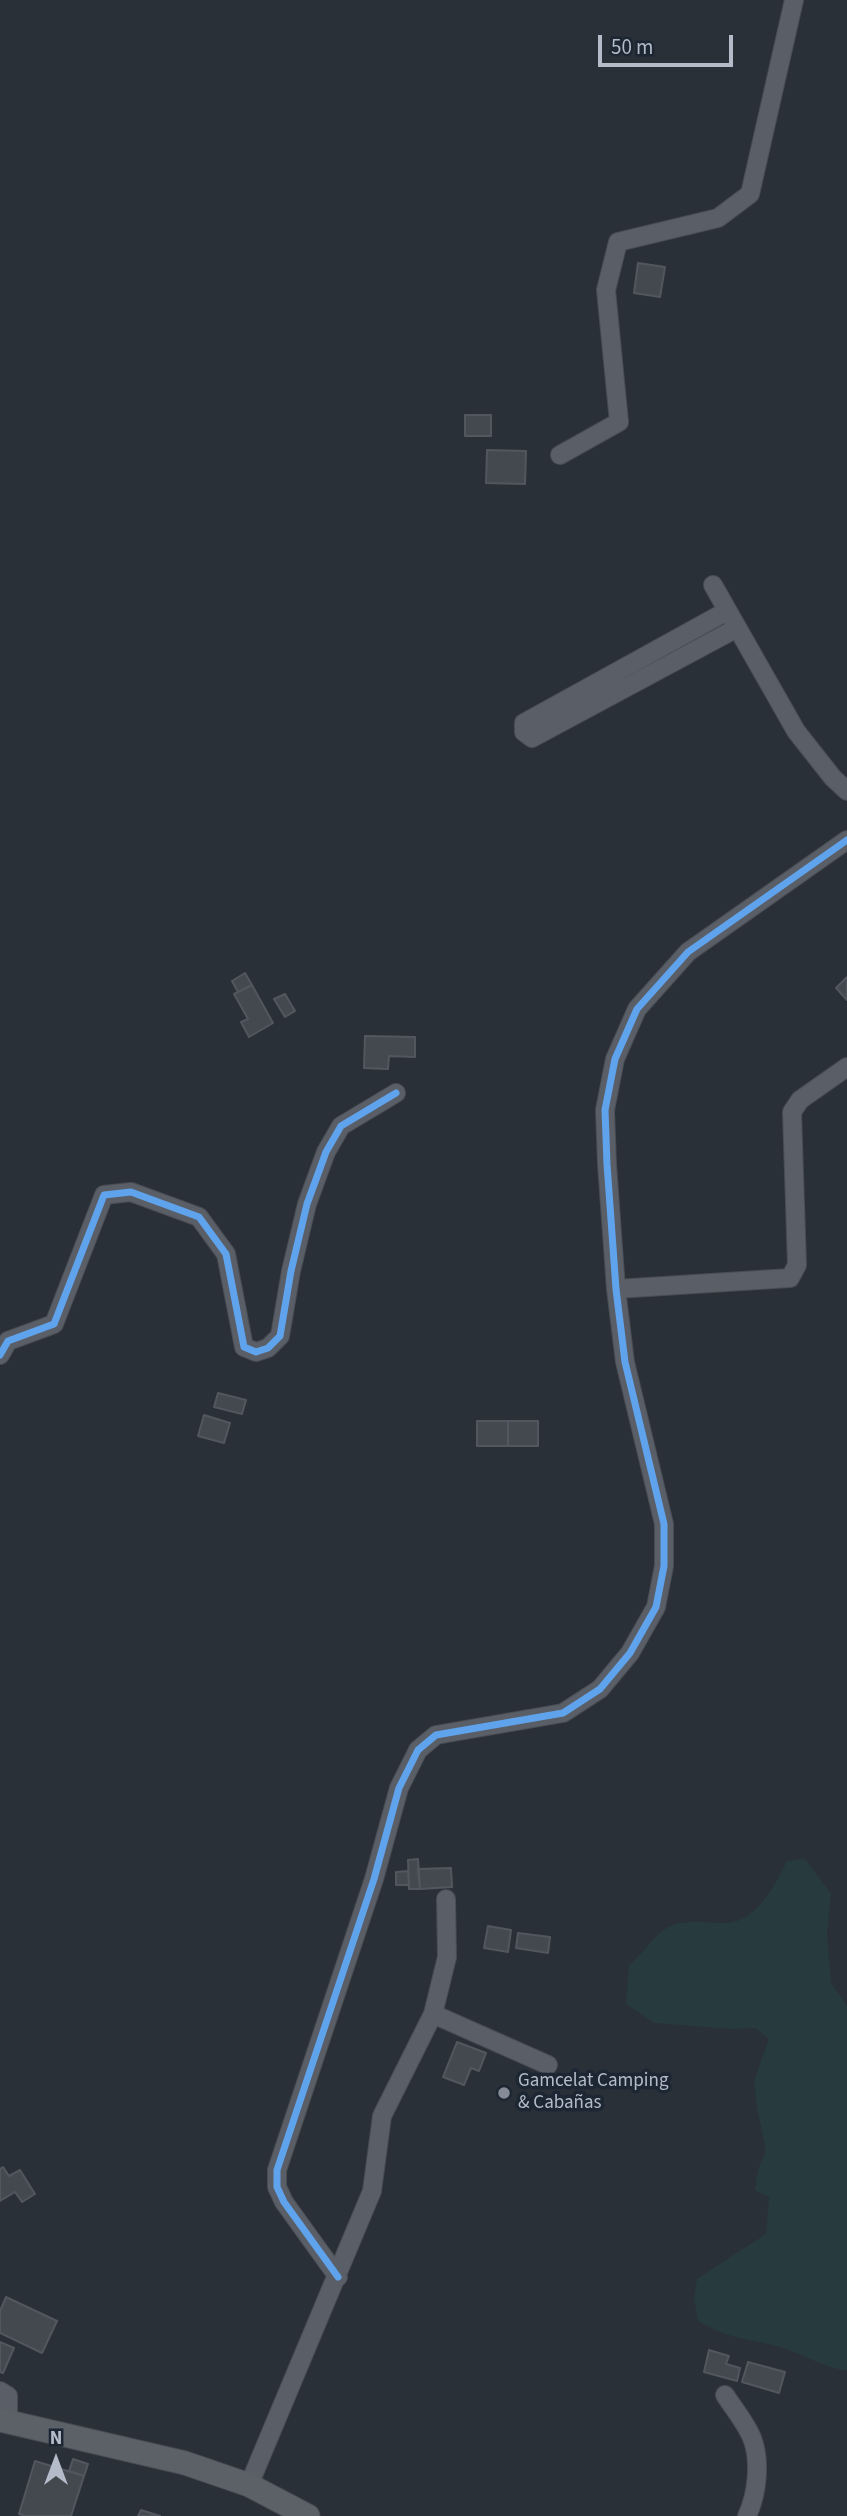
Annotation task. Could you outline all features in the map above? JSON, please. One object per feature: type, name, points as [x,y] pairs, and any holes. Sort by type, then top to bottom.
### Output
[{"type":"main road","points":[[4,2420],[185,2463],[249,2485],[308,2516]]},
{"type":"street","points":[[560,455],[620,422],[606,290],[618,242],[718,218],[750,194],[794,0]]},
{"type":"street","points":[[713,585],[796,730],[832,778],[847,791]]},
{"type":"street","points":[[727,611],[524,723],[524,732],[532,738],[737,628]]},
{"type":"street","points":[[338,2277],[284,2202],[277,2188],[277,2170],[374,1879],[399,1788],[418,1751],[436,1735],[562,1713],[600,1689],[630,1653],[656,1607],[664,1566],[664,1524],[625,1362],[616,1289],[605,1110],[615,1059],[637,1009],[688,952],[847,840]]},
{"type":"street","points":[[616,1289],[790,1278],[797,1265],[792,1112],[800,1100],[847,1067]]},
{"type":"street","points":[[0,1355],[8,1341],[54,1324],[104,1195],[131,1192],[199,1217],[226,1254],[244,1347],[256,1352],[268,1348],[280,1336],[301,1231],[326,1152],[341,1126],[396,1093]]},
{"type":"street","points":[[249,2485],[372,2191],[382,2116],[433,2014],[447,1957],[446,1899]]},
{"type":"street","points":[[433,2014],[548,2065]]},
{"type":"street","points":[[0,2391],[8,2396],[4,2420]]},
{"type":"street","points":[[725,2395],[753,2440],[756,2467],[754,2501],[747,2516]]},
{"type":"green space","points":[[805,1859],[831,1894],[827,1935],[831,1983],[847,2006],[847,2370],[830,2367],[780,2347],[730,2335],[698,2321],[694,2299],[697,2279],[766,2234],[769,2197],[755,2190],[758,2170],[766,2151],[754,2081],[769,2039],[756,2028],[731,2029],[655,2023],[626,2004],[629,1966],[663,1931],[686,1922],[720,1923],[743,1918],[762,1903],[787,1861]]},
{"type":"building","points":[[638,263],[665,267],[660,297],[634,293]]},
{"type":"building","points":[[465,415],[491,415],[491,436],[465,436]]},
{"type":"building","points":[[487,450],[526,451],[525,484],[486,483]]},
{"type":"building","points":[[245,973],[252,985],[238,992],[232,981]]},
{"type":"building","points":[[847,977],[847,1000],[836,988]]},
{"type":"building","points":[[252,985],[273,1023],[249,1037],[241,1022],[248,1019],[234,994]]},
{"type":"building","points":[[285,994],[295,1011],[285,1017],[274,999]]},
{"type":"building","points":[[365,1036],[415,1037],[415,1057],[389,1056],[388,1069],[364,1068]]},
{"type":"building","points":[[218,1393],[246,1400],[242,1414],[214,1407]]},
{"type":"building","points":[[204,1415],[230,1423],[224,1443],[198,1436]]},
{"type":"building","points":[[477,1421],[508,1421],[508,1446],[477,1446]]},
{"type":"building","points":[[508,1421],[538,1421],[538,1446],[508,1446]]},
{"type":"building","points":[[418,1859],[420,1889],[409,1889],[408,1860]]},
{"type":"building","points":[[451,1868],[452,1887],[420,1889],[418,1869]]},
{"type":"building","points":[[408,1871],[409,1885],[396,1885],[396,1872]]},
{"type":"building","points":[[488,1926],[511,1930],[508,1952],[484,1948]]},
{"type":"building","points":[[518,1933],[550,1937],[548,1953],[516,1948]]},
{"type":"building","points":[[457,2042],[486,2053],[479,2071],[471,2068],[464,2085],[443,2077]]},
{"type":"building","points":[[3,2167],[9,2176],[20,2170],[35,2194],[22,2202],[15,2192],[0,2201],[0,2169]]},
{"type":"building","points":[[6,2297],[57,2321],[42,2353],[0,2333],[0,2311]]},
{"type":"building","points":[[0,2342],[14,2348],[3,2373],[0,2372]]},
{"type":"building","points":[[709,2350],[729,2356],[726,2364],[740,2368],[737,2381],[704,2372]]},
{"type":"building","points":[[748,2362],[785,2372],[779,2393],[742,2382]]},
{"type":"building","points":[[73,2459],[88,2464],[84,2476],[69,2471]]},
{"type":"building","points":[[35,2461],[84,2476],[71,2516],[19,2514]]},
{"type":"building","points":[[141,2510],[160,2516],[138,2516]]},
{"type":"cycle path","points":[[338,2277],[284,2202],[277,2187],[277,2170],[374,1879],[399,1788],[418,1750],[436,1735],[563,1713],[600,1689],[630,1653],[656,1607],[664,1566],[664,1524],[625,1362],[616,1289],[605,1110],[615,1059],[637,1009],[688,952],[847,840]]},
{"type":"cycle path","points":[[0,1355],[8,1341],[54,1324],[104,1195],[131,1192],[199,1217],[226,1254],[244,1347],[256,1352],[268,1348],[280,1336],[291,1271],[307,1204],[326,1152],[341,1126],[396,1093]]},
{"type":"place","name":"Gamcelat Camping & Cabañas","points":[[504,2093]]}]
